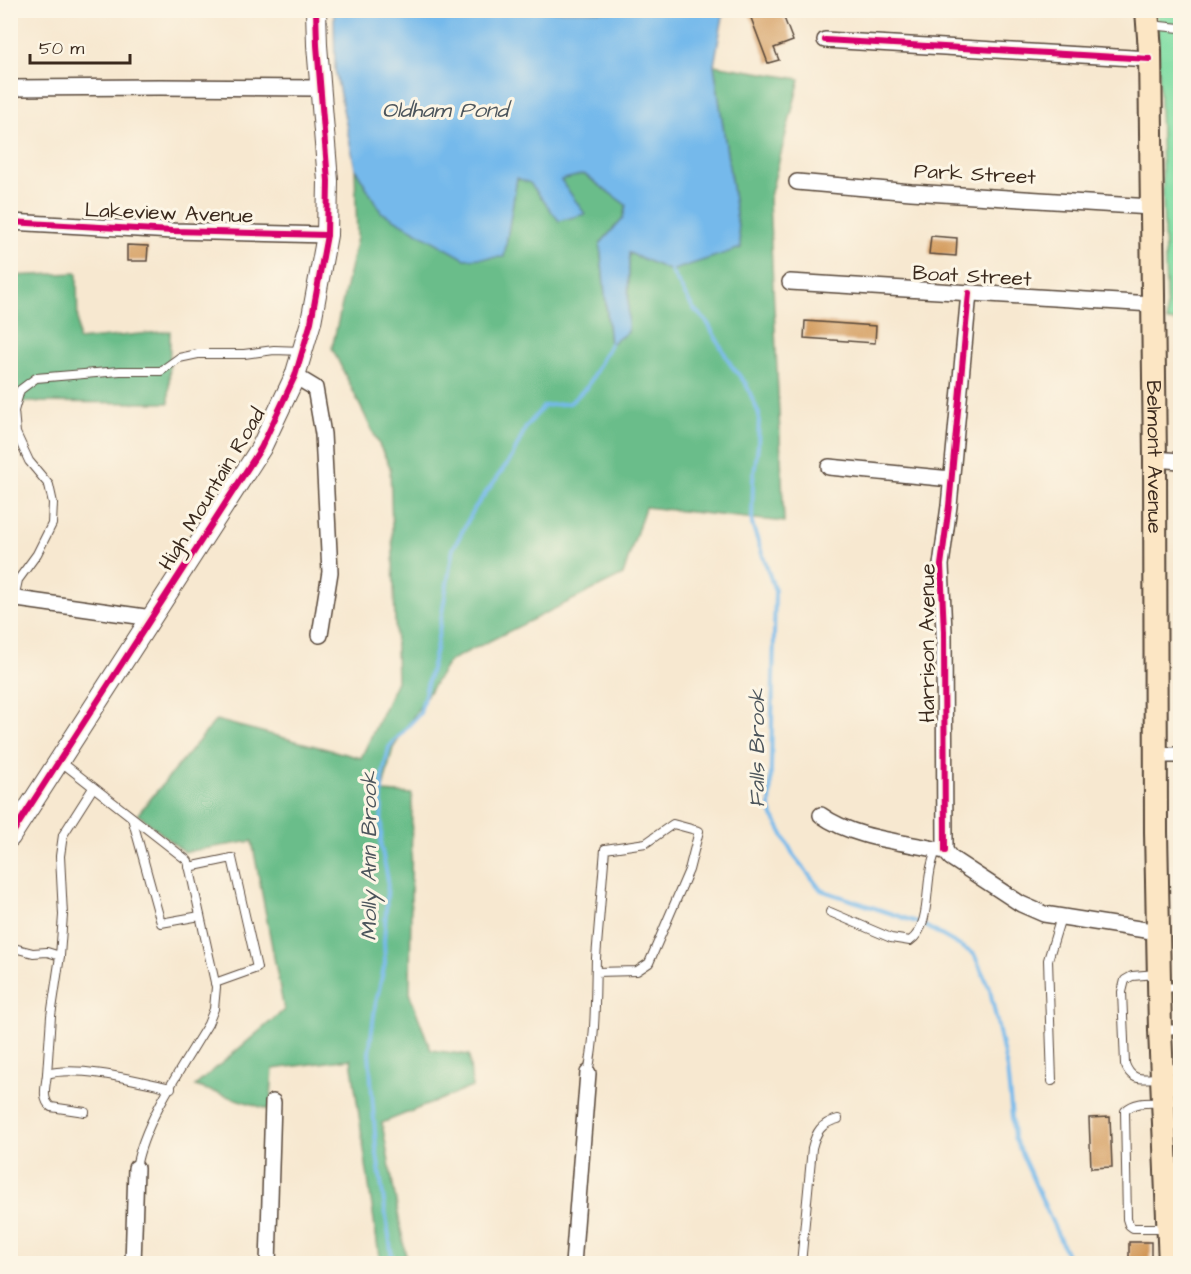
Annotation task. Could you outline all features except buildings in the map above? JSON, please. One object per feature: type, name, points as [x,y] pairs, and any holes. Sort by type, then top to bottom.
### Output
[{"type":"main road","name":"Belmont Avenue","points":[[1148,18],[1155,459],[1158,932],[1170,1030],[1168,1072],[1163,1102],[1173,1219],[1170,1263]]},
{"type":"street","name":"High Mountain Road","points":[[10,837],[261,448],[295,376],[311,322],[327,236],[328,181],[316,10]]},
{"type":"street","points":[[825,40],[1150,59]]},
{"type":"street","points":[[10,88],[320,88]]},
{"type":"street","name":"Park Street","points":[[797,182],[911,192],[1151,207]]},
{"type":"street","name":"Lakeview Avenue","points":[[10,222],[327,236]]},
{"type":"street","name":"Boat Street","points":[[790,282],[1152,304]]},
{"type":"street","name":"Harrison Avenue","points":[[940,850],[944,632],[940,585],[969,293]]},
{"type":"street","points":[[295,376],[315,388],[323,434],[330,572],[320,635]]},
{"type":"street","points":[[1155,459],[1180,461]]},
{"type":"street","points":[[829,466],[951,479]]},
{"type":"street","points":[[12,598],[152,618]]},
{"type":"street","points":[[1156,755],[1180,754]]},
{"type":"street","points":[[821,815],[848,831],[940,850],[1021,904],[1044,914],[1158,932]]},
{"type":"street","points":[[573,1263],[588,1072]]},
{"type":"street","points":[[268,1263],[273,1102]]},
{"type":"street","points":[[133,1263],[136,1168]]},
{"type":"lane","points":[[1148,18],[1180,28]]},
{"type":"lane","points":[[12,598],[18,580],[37,554],[52,524],[53,503],[49,485],[28,461],[15,433],[14,411],[20,390],[24,385],[36,378],[120,371],[161,372],[179,358],[198,354],[244,354],[274,350],[303,351]]},
{"type":"lane","points":[[58,760],[188,861],[215,984],[214,1009],[208,1024],[149,1126],[139,1152],[136,1168]]},
{"type":"lane","points":[[85,1112],[51,1107],[46,1103],[45,1098],[51,1016],[60,956],[63,915],[60,856],[63,835],[93,788]]},
{"type":"lane","points":[[132,818],[161,924],[200,916]]},
{"type":"lane","points":[[588,1072],[596,1012],[596,972],[604,849],[646,843],[673,824],[699,831],[689,870],[649,963],[637,971],[596,972]]},
{"type":"lane","points":[[830,912],[891,938],[910,941],[919,932],[923,920],[930,871],[940,850]]},
{"type":"lane","points":[[189,867],[232,858],[255,957],[257,968],[215,984]]},
{"type":"lane","points":[[1052,1082],[1048,960],[1061,917]]},
{"type":"lane","points":[[10,946],[33,953],[47,952],[60,956]]},
{"type":"lane","points":[[1166,983],[1132,976],[1125,980],[1122,992],[1125,1064],[1128,1073],[1135,1078],[1168,1072]]},
{"type":"lane","points":[[47,1074],[58,1071],[122,1077],[171,1088]]},
{"type":"lane","points":[[1163,1102],[1137,1104],[1125,1111],[1127,1219],[1133,1228],[1173,1219]]},
{"type":"lane","points":[[801,1263],[812,1148],[816,1132],[827,1121],[838,1119]]},
{"type":"green space","points":[[1157,11],[1180,11],[1180,322],[1167,321]]},
{"type":"green space","points":[[714,65],[800,79],[769,200],[784,522],[645,507],[623,575],[449,661],[393,748],[382,792],[412,794],[410,995],[431,1050],[469,1055],[472,1087],[382,1123],[407,1263],[380,1263],[351,1059],[273,1069],[270,1110],[195,1086],[284,1010],[252,841],[184,852],[138,814],[216,720],[361,758],[397,681],[390,467],[332,348],[357,238],[355,168],[381,212],[504,256],[517,178],[542,182],[584,174],[626,205],[623,218],[600,244],[610,344],[628,332],[629,252],[741,248]]},
{"type":"green space","points":[[77,273],[78,340],[170,331],[169,403],[11,402],[10,276]]},
{"type":"water","name":"Oldham Pond","points":[[334,11],[724,11],[714,65],[741,248],[671,271],[629,253],[628,332],[610,344],[600,244],[623,218],[626,205],[584,174],[561,180],[585,214],[559,221],[530,183],[517,178],[504,257],[465,259],[381,212],[355,168],[335,70]]},
{"type":"waterway","name":"Falls Brook","points":[[671,271],[693,308],[707,322],[731,365],[746,384],[759,414],[752,524],[775,591],[770,810],[794,856],[821,890],[922,924],[974,954],[990,990],[1007,1069],[1014,1137],[1071,1264]]},
{"type":"waterway","name":"Molly Ann Brook","points":[[393,1264],[376,1147],[369,1053],[375,1007],[385,963],[388,880],[381,846],[382,778],[389,747],[420,713],[436,649],[453,549],[474,509],[512,457],[526,427],[544,406],[570,403],[588,386],[610,344]]},
{"type":"cycle path","points":[[10,837],[261,448],[295,376],[311,322],[327,235],[328,181],[316,10]]},
{"type":"cycle path","points":[[825,40],[1150,59]]},
{"type":"cycle path","points":[[10,222],[173,231],[327,235]]},
{"type":"cycle path","points":[[945,851],[944,632],[941,565],[949,506],[969,293]]}]
